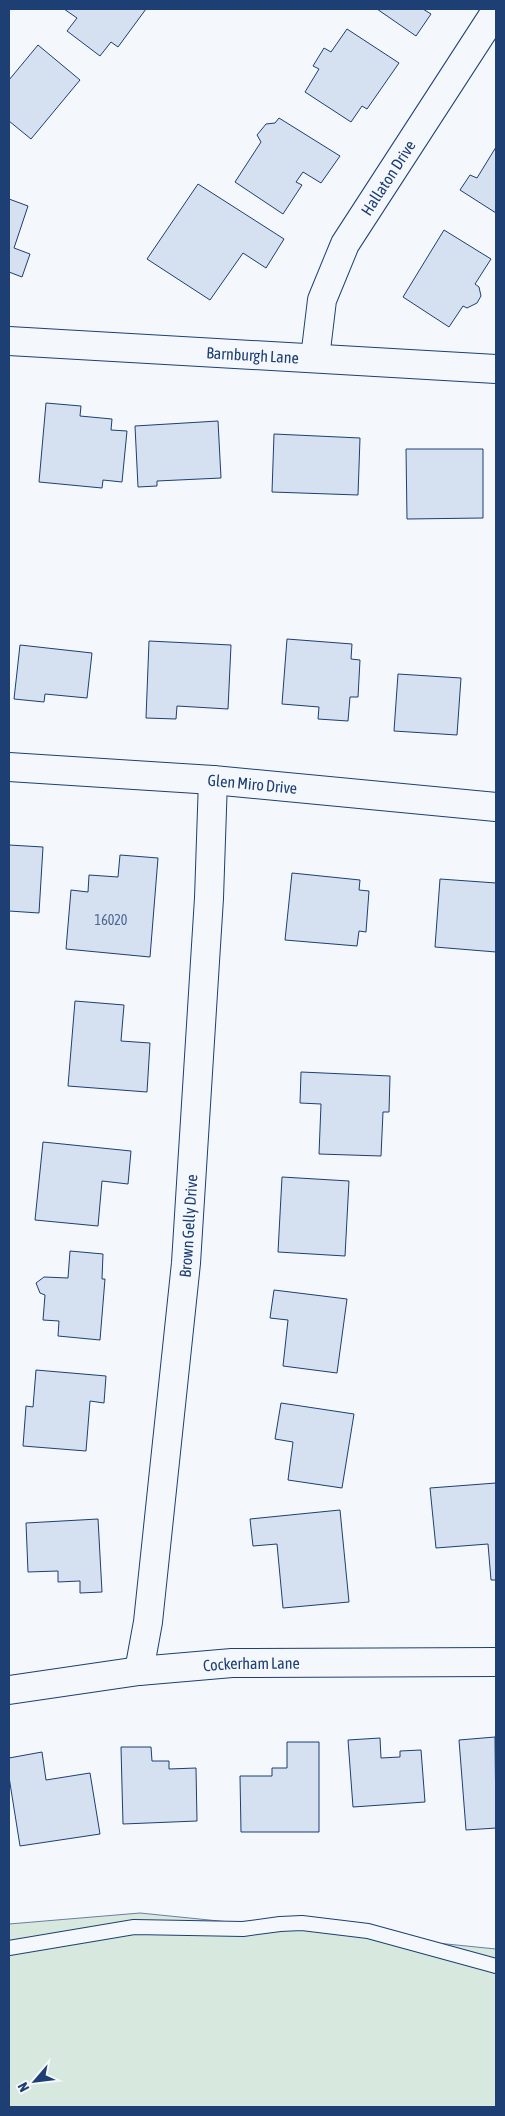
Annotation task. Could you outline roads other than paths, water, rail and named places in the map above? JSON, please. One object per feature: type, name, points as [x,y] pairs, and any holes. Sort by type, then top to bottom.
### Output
[{"type":"street","name":"Hallaton Drive","points":[[315,358],[322,300],[345,244],[496,11]]},
{"type":"street","name":"Barnburgh Lane","points":[[9,341],[496,369]]},
{"type":"street","name":"Glen Miro Drive","points":[[9,767],[213,780],[496,807]]},
{"type":"street","name":"Brown Gelly Drive","points":[[139,1671],[149,1612],[186,1263],[209,908],[213,780]]},
{"type":"street","name":"Cockerham Lane","points":[[9,1690],[139,1671],[232,1663],[496,1662]]},
{"type":"lane","points":[[9,1948],[134,1927],[244,1929],[280,1924],[302,1924],[368,1931],[496,1966]]}]
